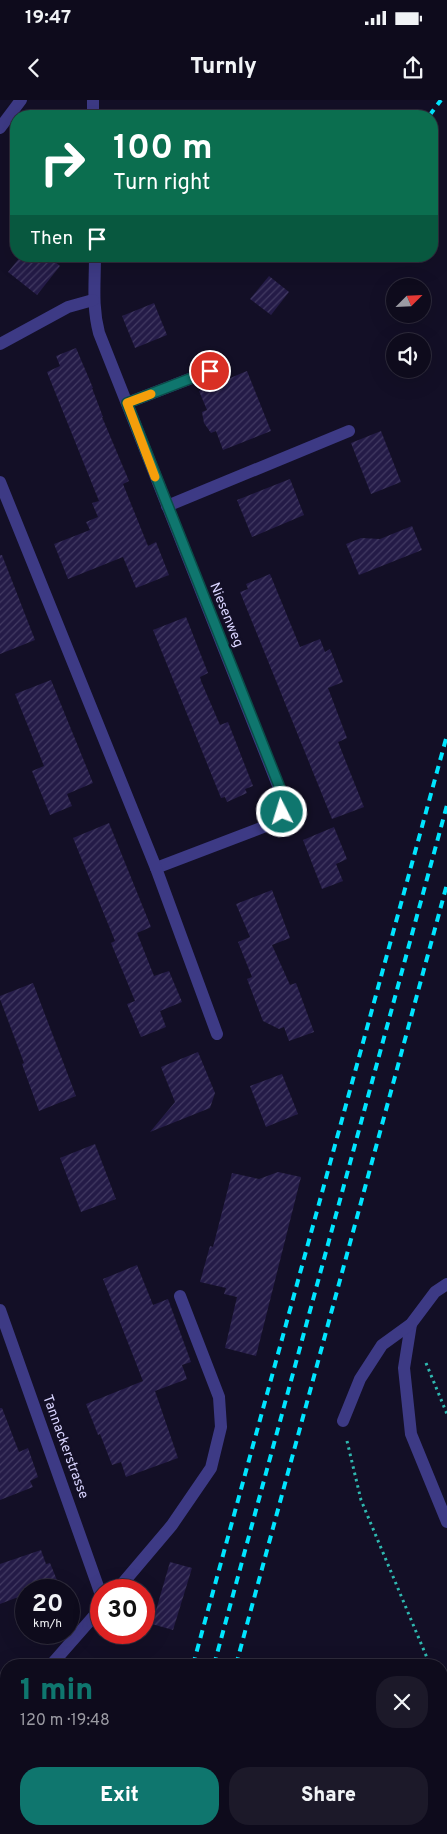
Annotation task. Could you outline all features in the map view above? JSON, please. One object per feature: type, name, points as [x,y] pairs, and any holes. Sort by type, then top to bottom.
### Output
[{"type":"street","points":[[0,128],[5,110],[21,100]]},
{"type":"street","name":"Niesenweg","points":[[94,262],[94,315],[99,333],[280,788],[283,801],[282,812],[275,821],[266,826],[156,868]]},
{"type":"street","points":[[0,344],[68,307],[93,300]]},
{"type":"street","points":[[127,403],[210,371]]},
{"type":"street","points":[[167,506],[350,431]]},
{"type":"street","points":[[0,482],[156,868],[217,1034]]},
{"type":"street","points":[[343,1421],[360,1379],[382,1345],[411,1324],[436,1292],[447,1284]]},
{"type":"street","points":[[126,1579],[172,1525],[211,1468],[221,1427],[219,1397],[180,1296]]},
{"type":"street","name":"Tannackerstrasse","points":[[0,1310],[95,1579]]},
{"type":"street","points":[[411,1324],[404,1368],[412,1434],[447,1522]]},
{"type":"street","points":[[56,1659],[90,1621]]},
{"type":"path","points":[[425,1359],[447,1414]]},
{"type":"path","points":[[343,1421],[361,1500],[427,1659]]},
{"type":"building","points":[[16,262],[55,262],[60,266],[37,295],[8,272]]},
{"type":"building","points":[[269,276],[289,292],[271,315],[250,299]]},
{"type":"building","points":[[154,303],[167,335],[135,348],[122,316]]},
{"type":"building","points":[[76,348],[129,481],[123,484],[148,546],[156,542],[169,575],[136,588],[123,557],[68,579],[54,544],[90,530],[86,522],[98,517],[92,503],[99,501],[47,372],[60,366],[56,356]]},
{"type":"building","points":[[247,371],[271,431],[223,450],[216,431],[211,433],[204,423],[202,412],[207,410],[199,391]]},
{"type":"building","points":[[381,431],[401,482],[371,494],[351,443]]},
{"type":"building","points":[[290,479],[304,515],[252,537],[237,500]]},
{"type":"building","points":[[412,526],[422,550],[359,575],[346,544],[361,538],[380,539]]},
{"type":"building","points":[[0,555],[2,555],[35,640],[0,654]]},
{"type":"building","points":[[270,574],[300,647],[320,639],[325,652],[330,649],[343,682],[328,688],[347,738],[338,742],[364,807],[332,819],[240,592],[248,589],[246,584]]},
{"type":"building","points":[[186,617],[208,673],[200,677],[201,681],[220,725],[228,722],[253,786],[245,789],[247,793],[227,802],[225,797],[221,798],[153,630]]},
{"type":"building","points":[[51,680],[93,783],[67,794],[72,806],[50,815],[32,771],[44,766],[15,694]]},
{"type":"building","points":[[109,823],[151,927],[137,933],[154,976],[169,971],[182,1002],[160,1011],[166,1027],[141,1037],[127,1004],[135,1001],[111,943],[115,941],[73,838]]},
{"type":"building","points":[[334,827],[347,859],[336,864],[343,881],[322,889],[303,840]]},
{"type":"building","points":[[272,890],[290,938],[272,945],[290,985],[296,983],[314,1032],[289,1041],[284,1027],[279,1029],[263,1021],[247,979],[252,977],[238,942],[250,937],[236,904]]},
{"type":"building","points":[[33,983],[76,1096],[39,1111],[22,1064],[24,1063],[0,999],[0,996]]},
{"type":"building","points":[[198,1052],[215,1093],[210,1108],[150,1132],[175,1102],[161,1067]]},
{"type":"building","points":[[282,1074],[298,1114],[266,1127],[250,1086]]},
{"type":"building","points":[[95,1144],[116,1199],[81,1212],[60,1158]]},
{"type":"building","points":[[278,1172],[301,1177],[256,1356],[225,1348],[237,1297],[224,1294],[226,1288],[200,1282],[210,1246],[213,1247],[232,1173],[259,1179]]},
{"type":"building","points":[[137,1265],[153,1305],[168,1299],[191,1362],[182,1365],[187,1379],[155,1391],[178,1458],[126,1477],[121,1462],[112,1465],[86,1404],[143,1381],[103,1279]]},
{"type":"building","points":[[0,1408],[2,1408],[19,1452],[28,1448],[38,1477],[30,1481],[33,1487],[0,1500]]},
{"type":"building","points":[[41,1550],[46,1564],[50,1563],[57,1579],[15,1579],[15,1598],[0,1604],[0,1564]]},
{"type":"building","points":[[170,1562],[192,1568],[173,1630],[155,1625],[155,1614]]},
{"type":"railway","points":[[434,110],[441,100]]},
{"type":"railway","points":[[195,1659],[447,735]]},
{"type":"railway","points":[[216,1659],[447,805]]},
{"type":"railway","points":[[238,1659],[447,884]]},
{"type":"slow traffic","points":[[151,394],[127,403],[155,477]]},
{"type":"route","points":[[210,371],[127,403],[280,788],[283,801],[282,812]]}]
